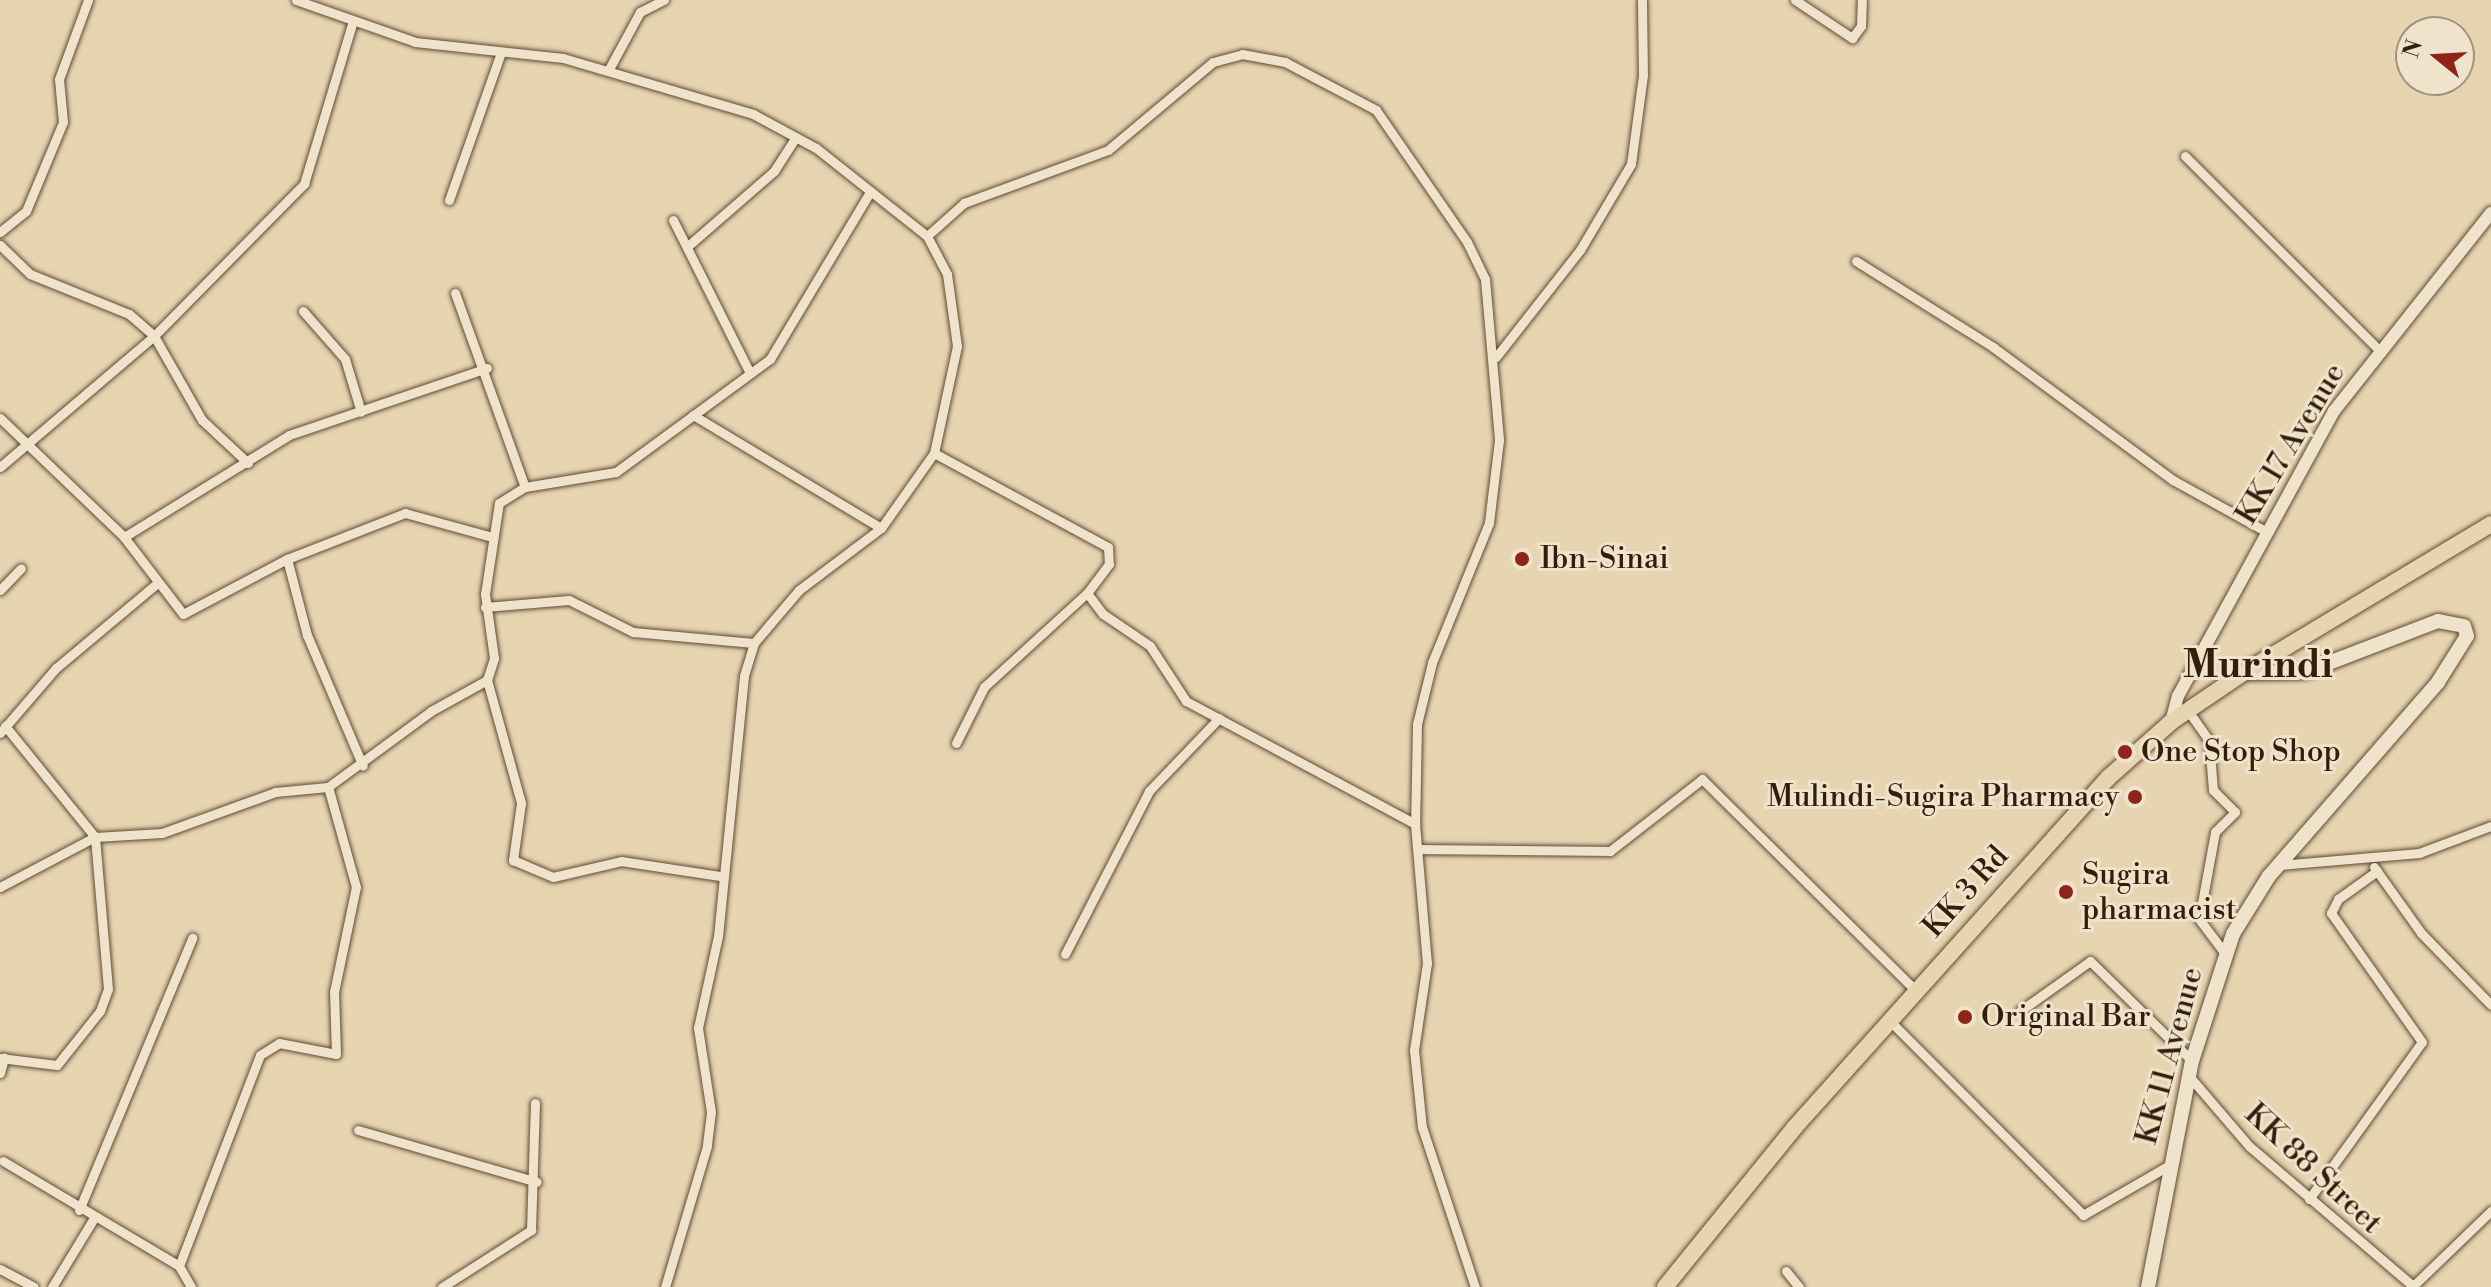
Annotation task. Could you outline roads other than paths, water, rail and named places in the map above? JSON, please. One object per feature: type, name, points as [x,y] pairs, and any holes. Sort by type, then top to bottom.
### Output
[{"type":"highway","name":"KK 3 Rd","points":[[1665,1287],[1915,990],[2108,778],[2171,722],[2243,673],[2491,524]]},
{"type":"main road","name":"KK 11 Avenue","points":[[2148,1287],[2168,1166],[2190,1068],[2224,952],[2279,865],[2438,682],[2467,636],[2464,626],[2438,621],[2305,672],[2243,673]]},
{"type":"street","points":[[0,232],[26,211],[63,122],[59,79],[88,0]]},
{"type":"street","points":[[296,0],[415,42],[609,69],[753,114],[796,137],[927,236],[957,310],[934,453],[881,528],[799,590],[754,643],[720,876],[718,936],[698,1028],[711,1112],[707,1146],[665,1287]]},
{"type":"street","points":[[609,69],[640,12],[664,0]]},
{"type":"street","points":[[1496,357],[1580,250],[1631,164],[1643,75],[1642,0]]},
{"type":"street","points":[[1795,0],[1852,38],[1861,26],[1862,0]]},
{"type":"street","points":[[0,467],[25,439],[154,336],[304,184],[353,21]]},
{"type":"street","points":[[449,200],[500,55]]},
{"type":"street","points":[[927,236],[964,203],[1108,150],[1213,62],[1261,55],[1345,89],[1376,110],[1473,255],[1485,279],[1496,357],[1499,440],[1489,523],[1424,694],[1415,824],[1420,849],[1427,963],[1414,1050],[1422,1127],[1475,1287]]},
{"type":"street","points":[[689,245],[774,171],[796,137]]},
{"type":"street","points":[[2185,156],[2379,350]]},
{"type":"street","points":[[720,876],[621,861],[553,877],[513,860],[521,803],[487,680],[494,658],[485,607],[492,537],[499,503],[525,487],[616,472],[750,373],[784,342],[870,192]]},
{"type":"street","name":"KK 17 Avenue","points":[[2171,722],[2178,696],[2219,631],[2267,532],[2334,411],[2379,350],[2491,213]]},
{"type":"street","points":[[673,220],[689,245],[750,373]]},
{"type":"street","points":[[0,245],[30,274],[112,305],[154,336],[202,420],[248,463]]},
{"type":"street","points":[[1856,261],[1993,347],[2173,480],[2267,532]]},
{"type":"street","points":[[455,293],[487,368],[525,487]]},
{"type":"street","points":[[303,311],[345,359],[361,412]]},
{"type":"street","points":[[124,537],[289,435],[487,368]]},
{"type":"street","points":[[693,415],[881,528]]},
{"type":"street","points":[[0,418],[124,537],[171,606],[191,612],[287,559],[405,513],[492,537]]},
{"type":"street","points":[[934,453],[1108,547],[1109,564],[1087,593],[984,687],[956,743]]},
{"type":"street","points":[[287,559],[307,635],[363,766]]},
{"type":"street","points":[[0,590],[21,568]]},
{"type":"street","points":[[0,1073],[2,1058],[57,1065],[104,1004],[95,837],[3,729],[56,668],[155,585]]},
{"type":"street","points":[[1087,593],[1103,614],[1150,646],[1186,701],[1415,824]]},
{"type":"street","points":[[485,607],[569,600],[633,632],[754,643]]},
{"type":"street","points":[[0,887],[95,837],[162,833],[275,792],[328,787],[363,766],[431,711],[487,680]]},
{"type":"street","points":[[2189,712],[2209,741],[2213,790],[2235,812],[2215,832],[2199,919],[2224,952]]},
{"type":"street","points":[[1065,954],[1149,791],[1219,718]]},
{"type":"street","points":[[1420,849],[1610,851],[1702,779],[1915,990]]},
{"type":"street","points":[[179,1266],[260,1055],[279,1043],[336,1054],[334,992],[356,887],[328,787]]},
{"type":"street","points":[[2279,865],[2369,861],[2419,853],[2491,826]]},
{"type":"street","points":[[2369,861],[2421,933],[2491,1005]]},
{"type":"street","points":[[2309,1199],[2422,1042],[2331,913],[2338,899],[2377,871]]},
{"type":"street","points":[[79,1210],[192,938]]},
{"type":"street","name":"KK 88 Street","points":[[2020,1011],[2090,961],[2190,1068],[2249,1146],[2412,1287]]},
{"type":"street","points":[[1890,1021],[2083,1215],[2168,1166]]},
{"type":"street","points":[[442,1287],[527,1235],[537,1182],[535,1103]]},
{"type":"street","points":[[358,1130],[537,1182]]},
{"type":"street","points":[[1,1161],[79,1210],[179,1266],[191,1287]]},
{"type":"street","points":[[2412,1287],[2491,1211]]},
{"type":"street","points":[[52,1287],[94,1218]]},
{"type":"street","points":[[0,1269],[34,1287]]},
{"type":"street","points":[[1786,1271],[1799,1287]]},
{"type":"place","name":"Ibn-Sinai","points":[[1522,559]]},
{"type":"place","name":"One Stop Shop","points":[[2125,752]]},
{"type":"place","name":"Mulindi-Sugira Pharmacy","points":[[2135,797]]},
{"type":"place","name":"Sugira pharmacist","points":[[2066,892]]},
{"type":"place","name":"Original Bar","points":[[1965,1017]]},
{"type":"district","name":"Murindi","points":[[2258,666]]}]
